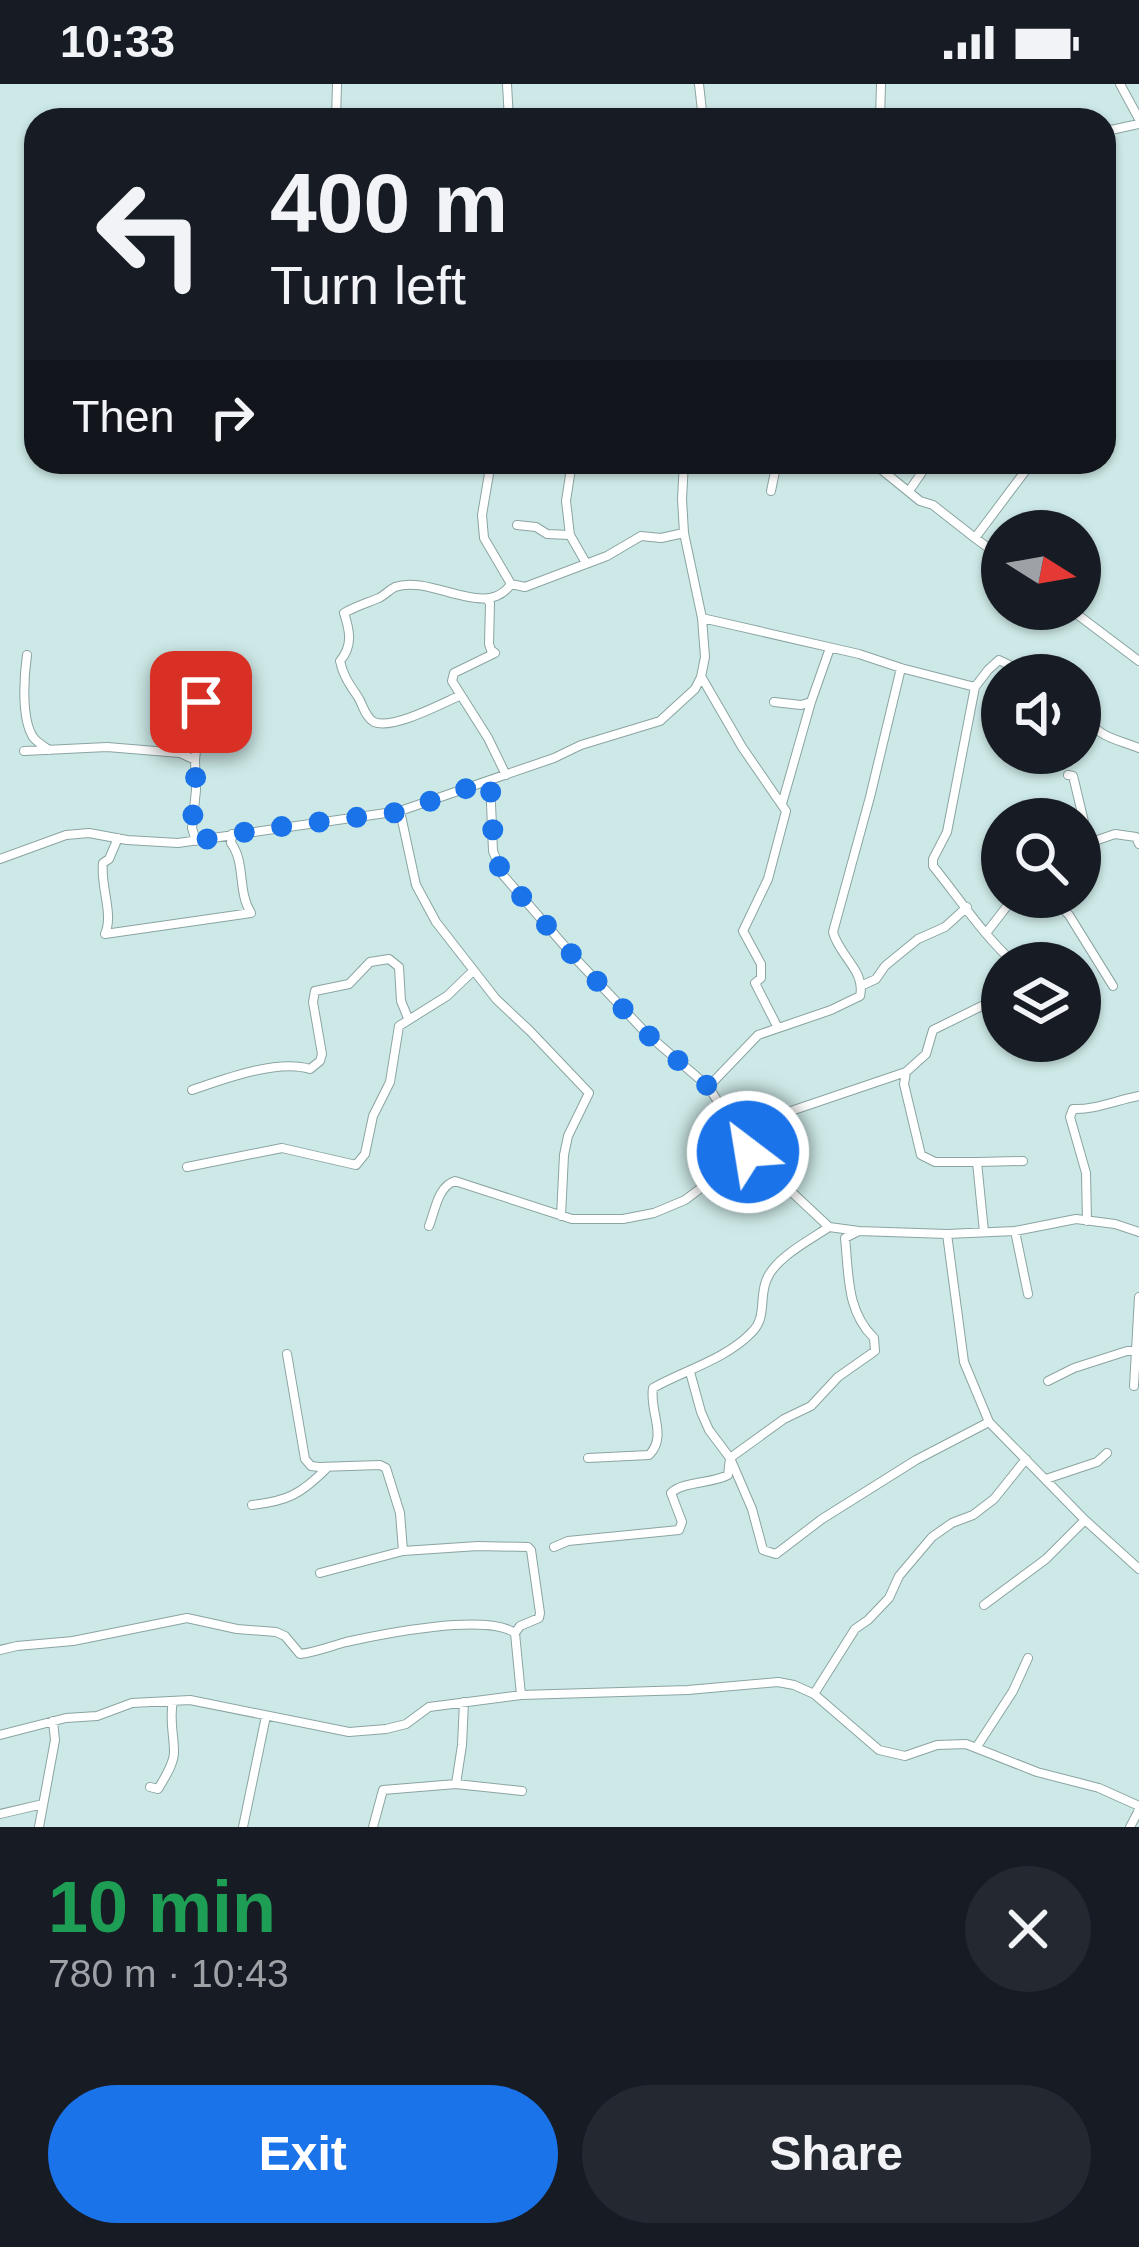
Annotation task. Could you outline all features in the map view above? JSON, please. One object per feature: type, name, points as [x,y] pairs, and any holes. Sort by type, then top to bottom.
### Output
[{"type":"street","points":[[1120,84],[1139,122]]},
{"type":"street","points":[[488,474],[484,538],[511,584],[525,587],[607,556],[640,536],[684,533]]},
{"type":"street","points":[[570,474],[566,501],[570,535],[586,563]]},
{"type":"street","points":[[0,859],[88,832],[178,843],[400,812],[660,721],[685,701],[701,677],[705,658],[702,618],[684,533],[683,474]]},
{"type":"street","points":[[771,490],[774,474]]},
{"type":"street","points":[[887,474],[981,542]]},
{"type":"street","points":[[909,491],[921,474]]},
{"type":"street","points":[[975,538],[1023,474]]},
{"type":"street","points":[[517,525],[570,535]]},
{"type":"street","points":[[460,696],[389,724],[368,718],[342,672],[340,662],[350,644],[344,613],[396,586],[486,598],[500,596],[511,584]]},
{"type":"street","points":[[486,598],[490,602],[489,644],[495,653],[454,673],[452,681],[506,775]]},
{"type":"street","points":[[702,618],[860,654],[975,687]]},
{"type":"street","points":[[1098,630],[1139,661]]},
{"type":"street","points":[[782,804],[830,648]]},
{"type":"street","points":[[27,655],[28,721],[34,738],[50,751]]},
{"type":"street","points":[[710,1088],[758,1035],[860,996],[859,975],[839,951],[833,932],[901,668]]},
{"type":"street","points":[[701,677],[786,811],[768,879],[743,931],[761,964],[761,978],[755,983],[778,1028]]},
{"type":"street","points":[[981,679],[975,687],[947,832],[933,866],[993,942]]},
{"type":"street","points":[[196,841],[192,828],[195,760],[201,702],[208,691]]},
{"type":"street","points":[[774,702],[811,703]]},
{"type":"street","points":[[1101,734],[1139,748]]},
{"type":"street","points":[[24,752],[107,747],[180,753],[195,760]]},
{"type":"street","points":[[1068,775],[1077,798]]},
{"type":"street","points":[[490,780],[494,851],[502,874],[647,1034],[710,1088],[748,1152],[829,1227],[947,1234],[1015,1232],[1076,1220],[1115,1224],[1139,1233]]},
{"type":"street","points":[[400,812],[416,885],[436,922],[496,999],[589,1094],[568,1136],[561,1216]]},
{"type":"street","points":[[118,838],[103,863],[101,880],[111,922],[105,934],[251,913],[243,901],[232,834]]},
{"type":"street","points":[[1101,840],[1126,834],[1136,837],[1139,844]]},
{"type":"street","points":[[862,985],[967,907]]},
{"type":"street","points":[[988,932],[998,918]]},
{"type":"street","points":[[1071,918],[1114,986]]},
{"type":"street","points":[[192,1090],[258,1071],[297,1065],[310,1069],[322,1054],[315,991],[349,984],[370,962],[388,959],[399,967],[400,1001],[408,1018]]},
{"type":"street","points":[[187,1168],[282,1148],[356,1165],[365,1154],[373,1116],[390,1082],[399,1026],[428,1010],[473,971]]},
{"type":"street","points":[[740,1139],[791,1112],[906,1072],[926,1054],[933,1030],[981,1006]]},
{"type":"street","points":[[906,1072],[904,1084],[921,1155],[928,1161],[1023,1161]]},
{"type":"street","points":[[1087,1221],[1086,1172],[1070,1117],[1073,1109],[1090,1110],[1104,1102],[1139,1096]]},
{"type":"street","points":[[429,1226],[442,1189],[455,1180],[572,1219],[623,1219],[685,1200],[748,1152]]},
{"type":"street","points":[[977,1162],[984,1232]]},
{"type":"street","points":[[587,1459],[650,1455],[659,1439],[652,1388],[690,1372],[750,1334],[761,1318],[765,1282],[772,1270],[804,1241],[829,1227]]},
{"type":"street","points":[[554,1547],[568,1541],[679,1530],[682,1522],[671,1493],[678,1486],[714,1482],[728,1475],[730,1458],[784,1419],[811,1406],[838,1377],[875,1351],[874,1338],[851,1301],[845,1238],[859,1231]]},
{"type":"street","points":[[1015,1232],[1028,1294]]},
{"type":"street","points":[[947,1234],[964,1361],[989,1422],[1139,1569]]},
{"type":"street","points":[[1134,1386],[1139,1297]]},
{"type":"street","points":[[1048,1381],[1074,1368],[1136,1351]]},
{"type":"street","points":[[287,1354],[305,1460],[311,1466],[386,1468],[400,1513],[404,1552]]},
{"type":"street","points":[[690,1372],[709,1430],[730,1458],[752,1509],[763,1550],[776,1554],[916,1460],[989,1422]]},
{"type":"street","points":[[1046,1479],[1097,1462],[1107,1453]]},
{"type":"street","points":[[814,1694],[855,1629],[890,1598],[898,1576],[932,1537],[994,1499],[1026,1459]]},
{"type":"street","points":[[252,1505],[288,1500],[328,1467]]},
{"type":"street","points":[[983,1605],[1046,1559],[1085,1520]]},
{"type":"street","points":[[320,1573],[404,1552],[528,1547],[539,1618],[515,1633],[521,1695]]},
{"type":"street","points":[[0,1650],[74,1641],[187,1618],[277,1632],[300,1654],[460,1624],[506,1627],[515,1633]]},
{"type":"street","points":[[976,1748],[1028,1658]]},
{"type":"street","points":[[0,1735],[97,1716],[132,1703],[190,1700],[349,1732],[406,1724],[429,1707],[521,1695],[778,1682],[814,1694],[879,1750],[905,1756],[951,1743],[976,1748],[1037,1772],[1099,1788],[1139,1808],[1130,1827]]},
{"type":"street","points":[[150,1787],[158,1790],[171,1765],[173,1701]]},
{"type":"street","points":[[456,1784],[464,1702]]},
{"type":"street","points":[[243,1827],[266,1715]]},
{"type":"street","points":[[39,1827],[55,1740],[53,1721]]},
{"type":"street","points":[[374,1827],[382,1790],[456,1784],[522,1791]]},
{"type":"street","points":[[0,1814],[44,1804]]},
{"type":"route","points":[[201,702],[192,828],[196,841],[400,812],[490,780],[494,851],[502,874],[647,1034],[710,1088],[748,1152]]}]
